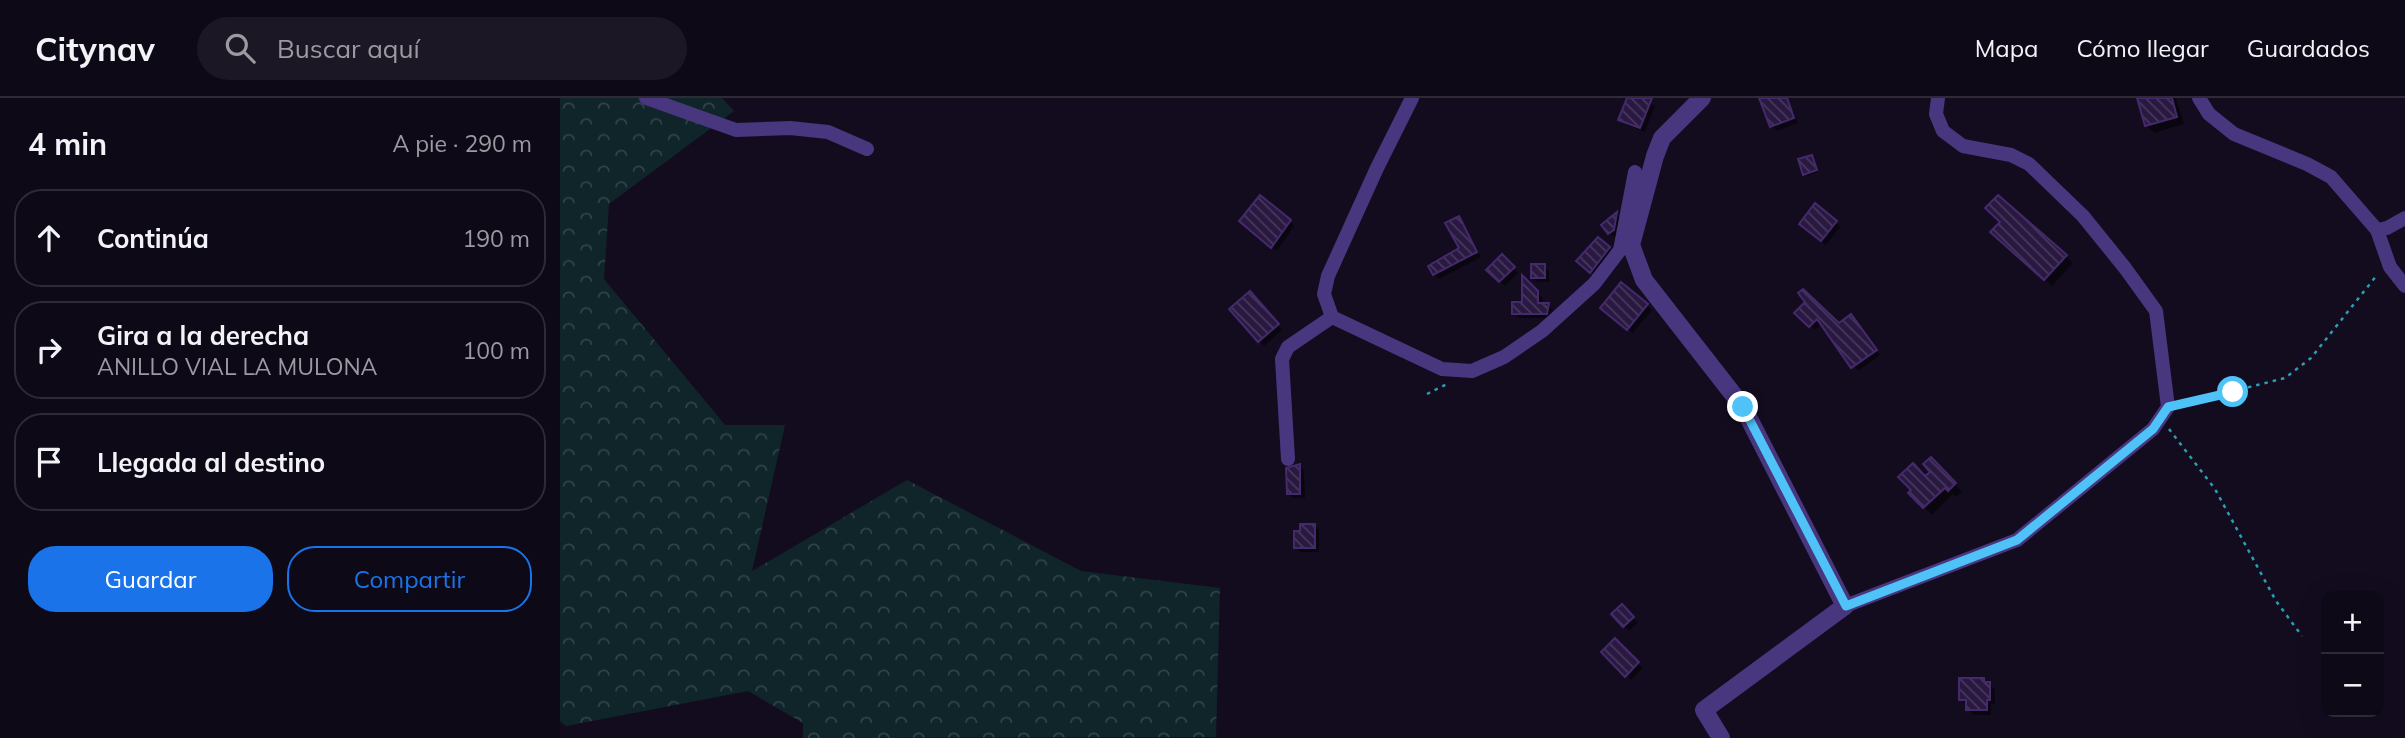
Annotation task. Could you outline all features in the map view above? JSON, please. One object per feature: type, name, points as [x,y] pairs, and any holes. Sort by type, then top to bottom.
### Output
[{"type":"street","points":[[646,98],[736,130],[790,128],[828,132],[867,149]]},
{"type":"street","points":[[1412,98],[1328,276],[1324,294],[1332,317],[1442,369],[1472,371],[1504,357],[1542,331],[1594,284],[1625,248],[1662,138],[1702,98]]},
{"type":"street","points":[[1721,738],[1704,710],[1846,606],[2017,540],[2153,429],[2164,413],[2155,311],[2125,268],[2082,216],[2029,164],[2011,155],[1963,146],[1943,131],[1936,114],[1938,98]]},
{"type":"street","points":[[2199,98],[2209,114],[2234,134],[2307,164],[2331,177],[2377,230],[2390,267],[2405,286]]},
{"type":"street","points":[[1635,172],[1625,248],[1644,280],[1743,407],[1846,606]]},
{"type":"street","points":[[2377,230],[2387,228],[2405,218]]},
{"type":"street","points":[[1288,459],[1282,359],[1288,347],[1332,317]]},
{"type":"path","points":[[2302,636],[2276,601],[2215,489],[2164,413],[2285,378],[2311,358],[2369,288],[2377,276],[2377,265]]},
{"type":"green space","points":[[560,98],[722,98],[734,111],[609,204],[604,279],[725,425],[785,425],[752,571],[907,480],[1081,571],[1220,588],[1216,737],[803,738],[803,723],[748,691],[566,726],[560,721]]},
{"type":"building","points":[[1627,98],[1652,98],[1640,128],[1618,120]]},
{"type":"building","points":[[1759,98],[1787,98],[1794,118],[1770,127]]},
{"type":"building","points":[[2137,98],[2172,98],[2177,117],[2145,126]]},
{"type":"building","points":[[1812,155],[1817,170],[1803,175],[1798,159]]},
{"type":"building","points":[[1260,195],[1291,220],[1271,248],[1239,221]]},
{"type":"building","points":[[1998,195],[2067,255],[2044,280],[1990,232],[2000,222],[1985,208]]},
{"type":"building","points":[[1815,203],[1837,221],[1821,241],[1799,224]]},
{"type":"building","points":[[1617,212],[1614,230],[1608,234],[1601,225]]},
{"type":"building","points":[[1459,216],[1477,252],[1433,275],[1428,266],[1459,248],[1445,223]]},
{"type":"building","points":[[1598,237],[1610,247],[1590,273],[1576,261]]},
{"type":"building","points":[[1502,254],[1515,267],[1499,282],[1486,270]]},
{"type":"building","points":[[1531,264],[1545,264],[1545,278],[1531,278]]},
{"type":"building","points":[[1522,275],[1538,291],[1538,303],[1549,303],[1547,314],[1512,314],[1512,302],[1522,302]]},
{"type":"building","points":[[1621,282],[1648,304],[1627,330],[1600,308]]},
{"type":"building","points":[[1803,289],[1839,323],[1851,314],[1877,350],[1851,368],[1817,319],[1809,327],[1794,313],[1804,303],[1808,306],[1798,293]]},
{"type":"building","points":[[1250,291],[1279,324],[1258,342],[1229,309]]},
{"type":"building","points":[[1931,457],[1956,483],[1948,491],[1945,488],[1923,508],[1908,493],[1911,490],[1898,477],[1913,463],[1925,476],[1930,472],[1923,464]]},
{"type":"building","points":[[1300,464],[1300,494],[1287,494],[1286,468]]},
{"type":"building","points":[[1300,524],[1315,524],[1315,548],[1294,548],[1294,531],[1300,531]]},
{"type":"building","points":[[1622,604],[1634,617],[1623,627],[1611,614]]},
{"type":"building","points":[[1615,638],[1639,662],[1625,677],[1601,652]]},
{"type":"building","points":[[1959,678],[1984,678],[1984,682],[1990,682],[1987,710],[1966,710],[1966,700],[1959,700]]},
{"type":"route","points":[[1743,407],[1846,606],[2017,540],[2153,429],[2168,407],[2233,392]]}]
